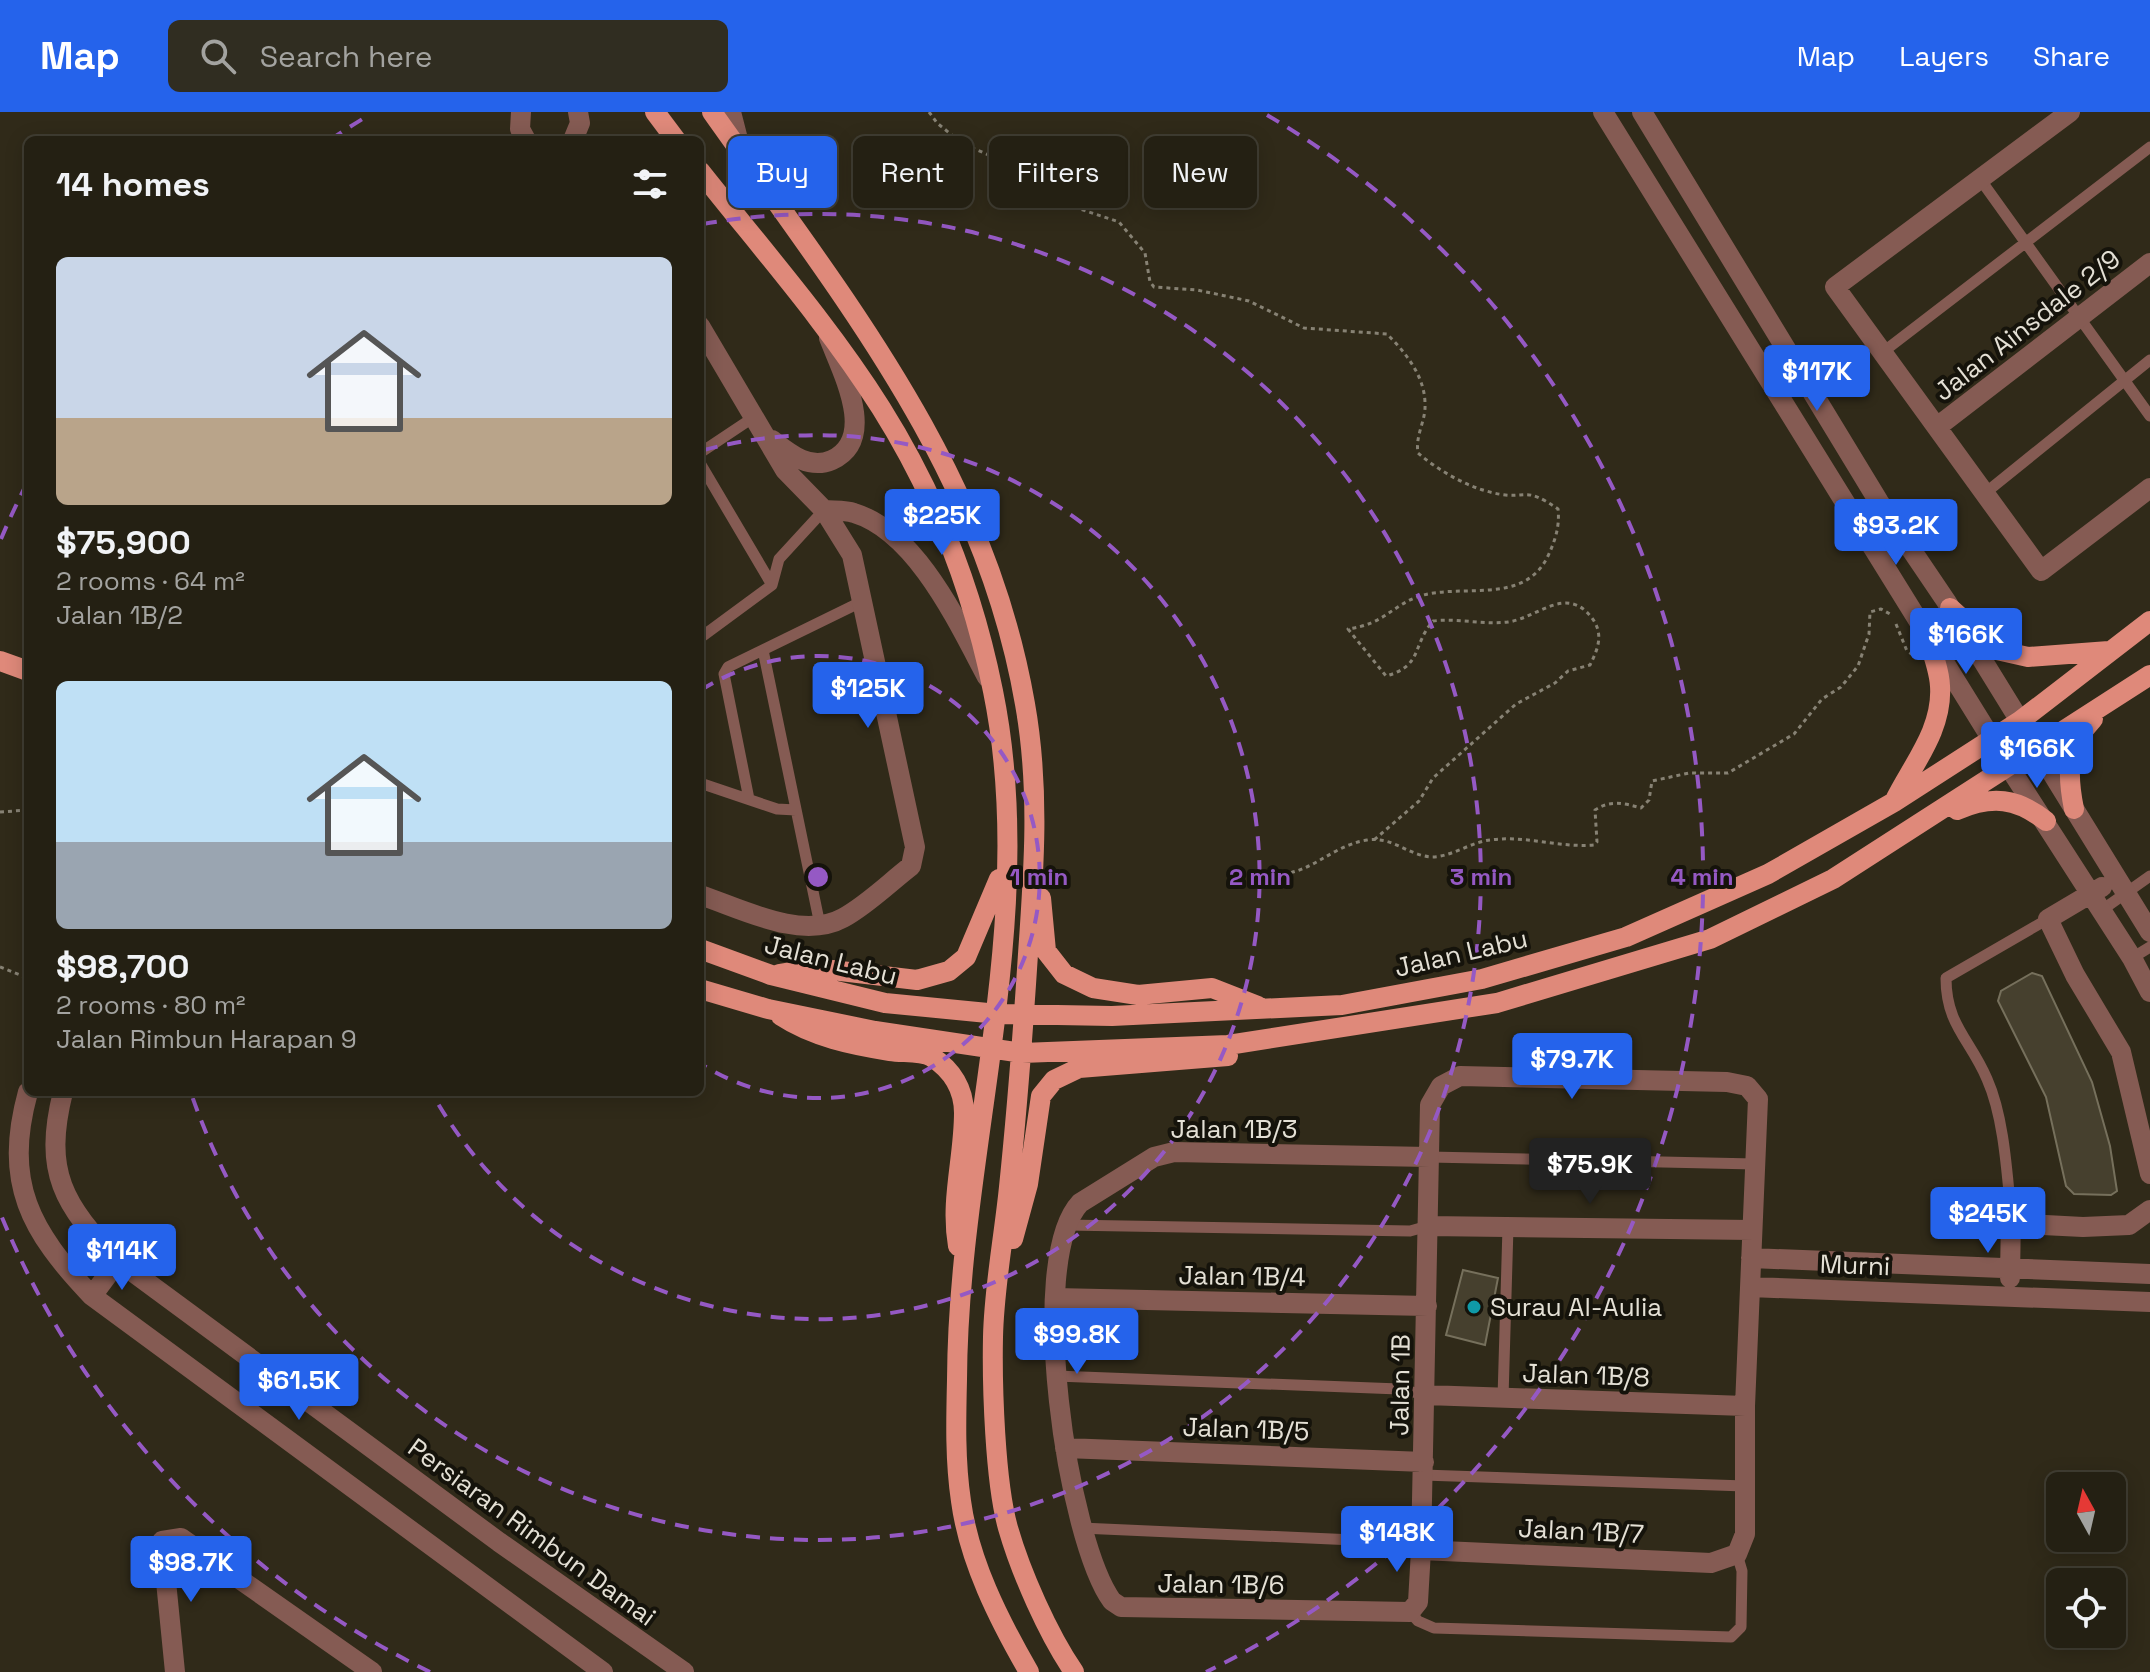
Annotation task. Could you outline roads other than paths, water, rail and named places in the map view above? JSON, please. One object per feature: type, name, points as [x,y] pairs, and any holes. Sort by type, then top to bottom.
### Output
[{"type":"main road","points":[[655,112],[673,136]]},
{"type":"main road","points":[[712,112],[729,136]]},
{"type":"main road","points":[[704,176],[880,407],[956,554],[993,688],[1007,857],[998,1014],[957,1305],[956,1413],[961,1502],[979,1569],[1005,1630],[1029,1672]]},
{"type":"main road","points":[[781,208],[827,271],[927,426],[973,524],[1004,616],[1025,704],[1033,774],[1035,856],[1046,951],[1064,974],[1093,988],[1138,995],[1212,988],[1265,1009]]},
{"type":"main road","points":[[1950,608],[1997,650],[2028,657],[2111,651]]},
{"type":"main road","name":"Jalan Labu","points":[[704,950],[771,975],[885,1003],[998,1014],[1024,1012],[1112,1016],[1342,1005],[1482,979],[1626,937],[1768,874],[1894,802],[2020,721],[2150,621]]},
{"type":"main road","points":[[1894,802],[1914,761],[1932,735],[1940,707],[1941,683],[1923,625]]},
{"type":"main road","points":[[0,661],[24,670]]},
{"type":"main road","points":[[2074,809],[2068,780],[2075,741],[2104,708],[2148,676]]},
{"type":"main road","name":"Jalan Labu","points":[[704,990],[768,1009],[1022,1053],[1228,1045],[1497,1003],[1710,939],[1833,879],[1923,824],[2148,676]]},
{"type":"main road","points":[[1923,824],[1964,807],[2001,800],[2029,808],[2046,821]]},
{"type":"main road","points":[[1035,856],[1022,1053],[993,1336],[999,1460],[1008,1527],[1061,1653],[1074,1672]]},
{"type":"main road","points":[[771,975],[815,968],[917,980],[949,971],[966,957],[1007,857]]},
{"type":"main road","points":[[768,1009],[804,1031],[875,1048],[929,1055],[948,1070],[959,1085],[964,1112],[955,1206],[962,1270]]},
{"type":"main road","points":[[1000,1277],[1028,1184],[1041,1096],[1054,1080],[1079,1068],[1230,1056],[1273,1040]]},
{"type":"street","points":[[521,112],[524,136]]},
{"type":"street","points":[[575,136],[580,123],[578,112]]},
{"type":"street","points":[[731,112],[737,136]]},
{"type":"street","points":[[1603,112],[2009,767],[2096,902],[2141,952],[2150,992]]},
{"type":"street","points":[[1642,112],[1879,502],[1950,608],[2150,932]]},
{"type":"street","points":[[2070,112],[1835,287],[2041,571],[2150,488]]},
{"type":"street","name":"Jalan Ainsdale 2/9","points":[[1937,427],[2150,263]]},
{"type":"street","points":[[766,435],[799,461],[824,463],[845,454],[854,438],[852,399],[828,335]]},
{"type":"street","points":[[704,896],[795,925],[820,925],[843,918],[911,866],[915,857],[852,555],[824,510],[785,470],[766,435],[706,349]]},
{"type":"street","points":[[824,510],[856,513],[891,535],[944,597],[993,688]]},
{"type":"street","points":[[2122,885],[2096,902],[2048,919],[2075,975],[2121,1052],[2150,1174]]},
{"type":"street","name":"Jalan 1B","points":[[1410,1612],[1418,1602],[1421,1550],[1430,1105],[1441,1086],[1460,1076],[1727,1082],[1747,1086],[1758,1099],[1755,1164]]},
{"type":"street","points":[[27,1096],[19,1126],[18,1165],[27,1202],[51,1252],[92,1296],[603,1672]]},
{"type":"street","name":"Persiaran Rimbun Damai","points":[[62,1096],[55,1124],[56,1164],[64,1192],[80,1221],[118,1261],[499,1542],[684,1672]]},
{"type":"street","name":"Jalan 1B/3","points":[[1065,1225],[1080,1203],[1154,1157],[1174,1152],[1429,1157]]},
{"type":"street","points":[[1737,1554],[1745,1534],[1745,1406],[1755,1164]]},
{"type":"street","points":[[2011,1214],[2025,1224],[2083,1227],[2129,1225],[2150,1210]]},
{"type":"street","points":[[2010,1295],[2011,1214]]},
{"type":"street","name":"Jalan 1B/6","points":[[1065,1225],[1055,1298],[1055,1376],[1081,1528],[1106,1594],[1121,1607],[1410,1612]]},
{"type":"street","points":[[1428,1226],[1752,1230]]},
{"type":"street","name":"Murni","points":[[1751,1258],[2148,1274]]},
{"type":"street","points":[[92,1296],[118,1261]]},
{"type":"street","points":[[1862,1291],[1863,1262]]},
{"type":"street","name":"Murni","points":[[1750,1287],[2010,1295],[2148,1303]]},
{"type":"street","name":"Jalan 1B/4","points":[[1055,1298],[1427,1306]]},
{"type":"street","name":"Jalan 1B/8","points":[[1426,1395],[1745,1406]]},
{"type":"street","name":"Jalan 1B/5","points":[[1065,1448],[1424,1468]]},
{"type":"street","points":[[175,1672],[162,1541],[181,1538],[372,1672]]},
{"type":"street","name":"Jalan 1B/7","points":[[1421,1550],[1711,1563],[1737,1554]]},
{"type":"lane","points":[[1883,352],[2150,147]]},
{"type":"lane","points":[[1980,179],[2150,416]]},
{"type":"lane","points":[[1984,494],[2150,360]]},
{"type":"lane","points":[[704,450],[754,417]]},
{"type":"lane","points":[[704,470],[772,585]]},
{"type":"lane","points":[[704,635],[772,585],[779,559],[824,510]]},
{"type":"lane","points":[[749,799],[723,682],[728,667],[863,601]]},
{"type":"lane","points":[[763,650],[820,925]]},
{"type":"lane","points":[[704,784],[777,809],[796,810]]},
{"type":"lane","points":[[2122,885],[2150,876]]},
{"type":"lane","points":[[2011,1214],[2005,1159],[1988,1080],[1946,1004],[1946,978],[2048,919]]},
{"type":"lane","points":[[1429,1157],[1755,1164]]},
{"type":"lane","points":[[1065,1225],[1410,1231],[1428,1226]]},
{"type":"lane","points":[[1503,1398],[1508,1227]]},
{"type":"lane","points":[[1055,1376],[1399,1389],[1426,1395]]},
{"type":"lane","points":[[1424,1468],[1745,1486]]},
{"type":"lane","points":[[1081,1528],[1399,1542],[1421,1550]]},
{"type":"lane","points":[[1410,1612],[1418,1621],[1434,1628],[1731,1637],[1741,1627],[1742,1571],[1737,1554]]},
{"type":"place","name":"Surau Al-Aulia","points":[[1474,1307]]}]
